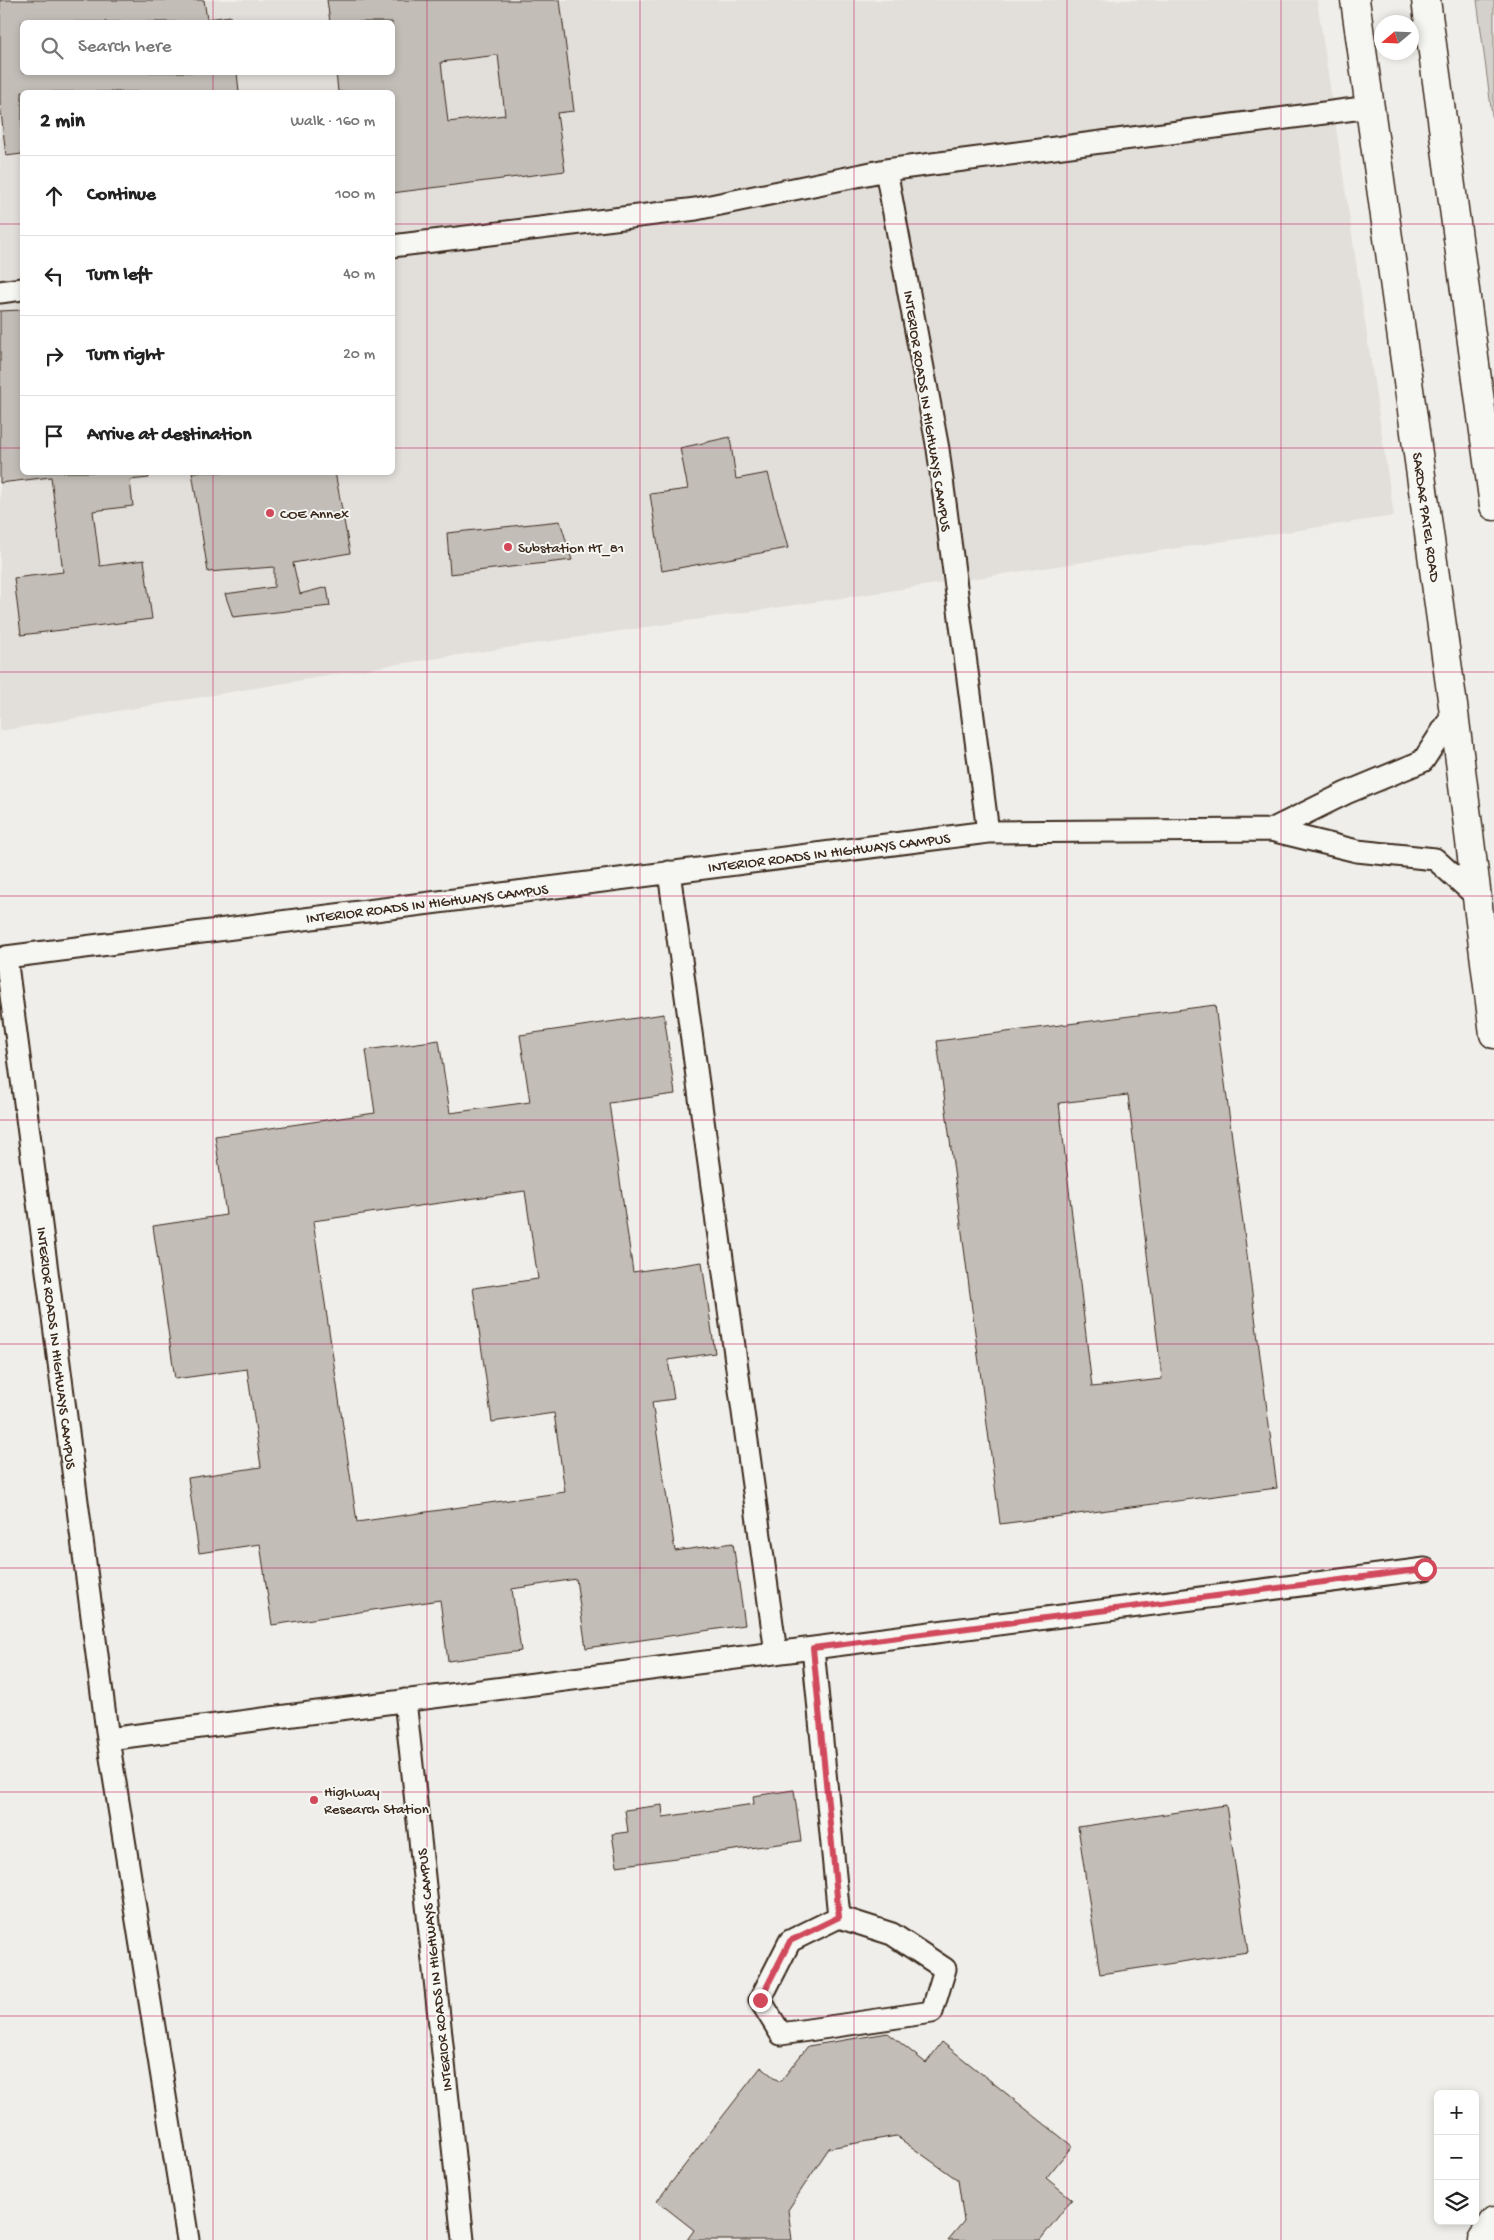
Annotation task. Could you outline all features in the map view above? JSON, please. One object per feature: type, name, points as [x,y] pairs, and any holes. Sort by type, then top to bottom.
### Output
[{"type":"main road","name":"SARDAR PATEL ROAD","points":[[1355,0],[1454,713],[1494,1034]]},
{"type":"main road","points":[[1426,0],[1494,506]]},
{"type":"main road","points":[[1482,2240],[1494,2222]]},
{"type":"lane","points":[[395,246],[696,209],[886,170],[1370,107]]},
{"type":"lane","name":"INTERIOR ROADS IN HIGHWAYS CAMPUS","points":[[188,2240],[108,1739],[3,958],[988,832],[938,449],[886,170]]},
{"type":"lane","points":[[0,292],[20,289]]},
{"type":"lane","points":[[1271,830],[1346,793],[1423,761],[1454,713]]},
{"type":"lane","points":[[988,832],[1271,830],[1357,851],[1435,859],[1477,897]]},
{"type":"lane","points":[[669,872],[776,1653]]},
{"type":"lane","points":[[108,1739],[1425,1569]]},
{"type":"lane","points":[[813,1648],[839,1917]]},
{"type":"lane","name":"INTERIOR ROADS IN HIGHWAYS CAMPUS","points":[[405,1700],[463,2240]]},
{"type":"lane","points":[[839,1917],[892,1934],[945,1969],[932,2012],[781,2034],[760,2000],[790,1941],[839,1917]]},
{"type":"shaded area","points":[[0,0],[1317,0],[1394,516],[385,666],[0,731]]},
{"type":"shaded area","points":[[1477,0],[1494,0],[1494,130]]},
{"type":"building","points":[[0,0],[204,0],[207,19],[230,16],[231,20],[20,20],[20,75],[237,75],[239,90],[20,90],[20,154],[6,156],[0,103]]},
{"type":"building","points":[[327,0],[560,0],[574,111],[557,113],[565,171],[395,193],[395,90],[338,90],[336,75],[395,75],[395,20],[330,20]],"holes":[[[498,55],[505,115],[448,122],[441,62]]]},
{"type":"building","points":[[20,310],[20,475],[148,475],[149,478],[130,480],[133,506],[93,511],[100,566],[144,560],[152,619],[21,635],[14,578],[63,572],[51,477],[0,483],[0,311]]},
{"type":"building","points":[[730,437],[736,479],[768,473],[788,548],[662,571],[650,494],[688,489],[680,448]]},
{"type":"building","name":"COE Annex","points":[[192,475],[336,475],[350,553],[293,563],[300,594],[327,587],[330,606],[233,617],[225,594],[274,587],[274,567],[208,572]]},
{"type":"building","name":"Substation HT_81","points":[[560,521],[572,560],[450,574],[447,533]]},
{"type":"building","points":[[1215,1005],[1277,1488],[1000,1524],[937,1041]],"holes":[[[1128,1095],[1162,1379],[1092,1387],[1059,1103]]]},
{"type":"building","points":[[664,1014],[675,1094],[609,1103],[633,1272],[702,1262],[715,1353],[668,1360],[674,1399],[652,1402],[675,1551],[733,1543],[745,1625],[586,1648],[576,1579],[512,1589],[521,1651],[448,1661],[440,1600],[272,1625],[260,1544],[199,1553],[188,1478],[261,1467],[247,1369],[175,1379],[153,1226],[226,1215],[215,1136],[375,1113],[366,1050],[439,1040],[450,1113],[530,1102],[520,1035]],"holes":[[[525,1191],[538,1279],[473,1288],[492,1422],[554,1413],[565,1492],[357,1522],[313,1221]]]},
{"type":"building","points":[[794,1790],[801,1841],[617,1866],[612,1834],[628,1832],[625,1810],[662,1805],[663,1817],[754,1804],[753,1796]]},
{"type":"building","points":[[1226,1805],[1248,1952],[1100,1974],[1078,1827]]},
{"type":"building","points":[[888,2033],[926,2063],[942,2042],[1072,2146],[1046,2178],[1072,2199],[1040,2240],[948,2240],[964,2221],[958,2180],[896,2136],[829,2148],[788,2210],[792,2240],[687,2240],[694,2230],[657,2201],[761,2067],[780,2082],[808,2046]]},
{"type":"place","name":"COE Annex","points":[[270,513]]},
{"type":"place","name":"Substation HT_81","points":[[508,547]]},
{"type":"place","name":"Highway Research Station","points":[[314,1800]]},
{"type":"route","points":[[760,2000],[790,1941],[839,1917],[813,1648],[1425,1569]]}]
